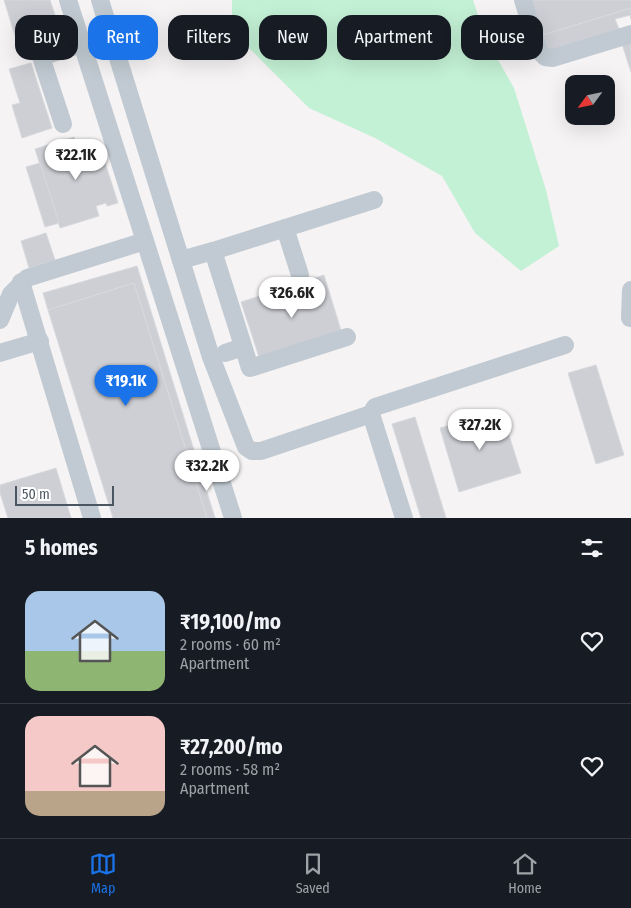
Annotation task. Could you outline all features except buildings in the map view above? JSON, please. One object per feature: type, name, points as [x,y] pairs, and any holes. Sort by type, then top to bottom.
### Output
[{"type":"street","points":[[68,0],[233,518]]},
{"type":"street","points":[[100,0],[223,390],[246,447],[252,452],[261,451],[372,414]]},
{"type":"street","points":[[523,0],[539,51],[544,57],[553,58],[631,34]]},
{"type":"street","points":[[63,124],[41,57],[82,44]]},
{"type":"street","points":[[181,260],[374,200]]},
{"type":"street","points":[[286,228],[300,276]]},
{"type":"street","points":[[0,320],[11,294],[21,282],[32,275],[145,241]]},
{"type":"street","points":[[212,251],[250,368],[347,337]]},
{"type":"street","points":[[21,282],[92,518]]},
{"type":"street","points":[[630,318],[631,290]]},
{"type":"street","points":[[0,352],[40,341]]},
{"type":"street","points":[[404,518],[372,414],[375,407],[566,345]]},
{"type":"street","points":[[225,353],[243,347]]},
{"type":"green space","points":[[232,0],[473,0],[478,15],[461,15],[461,60],[498,60],[514,88],[546,190],[559,246],[521,271],[475,233],[442,176],[375,138],[309,108],[261,60],[327,60],[327,15],[259,15],[259,58],[249,48],[249,15],[232,15]]}]
